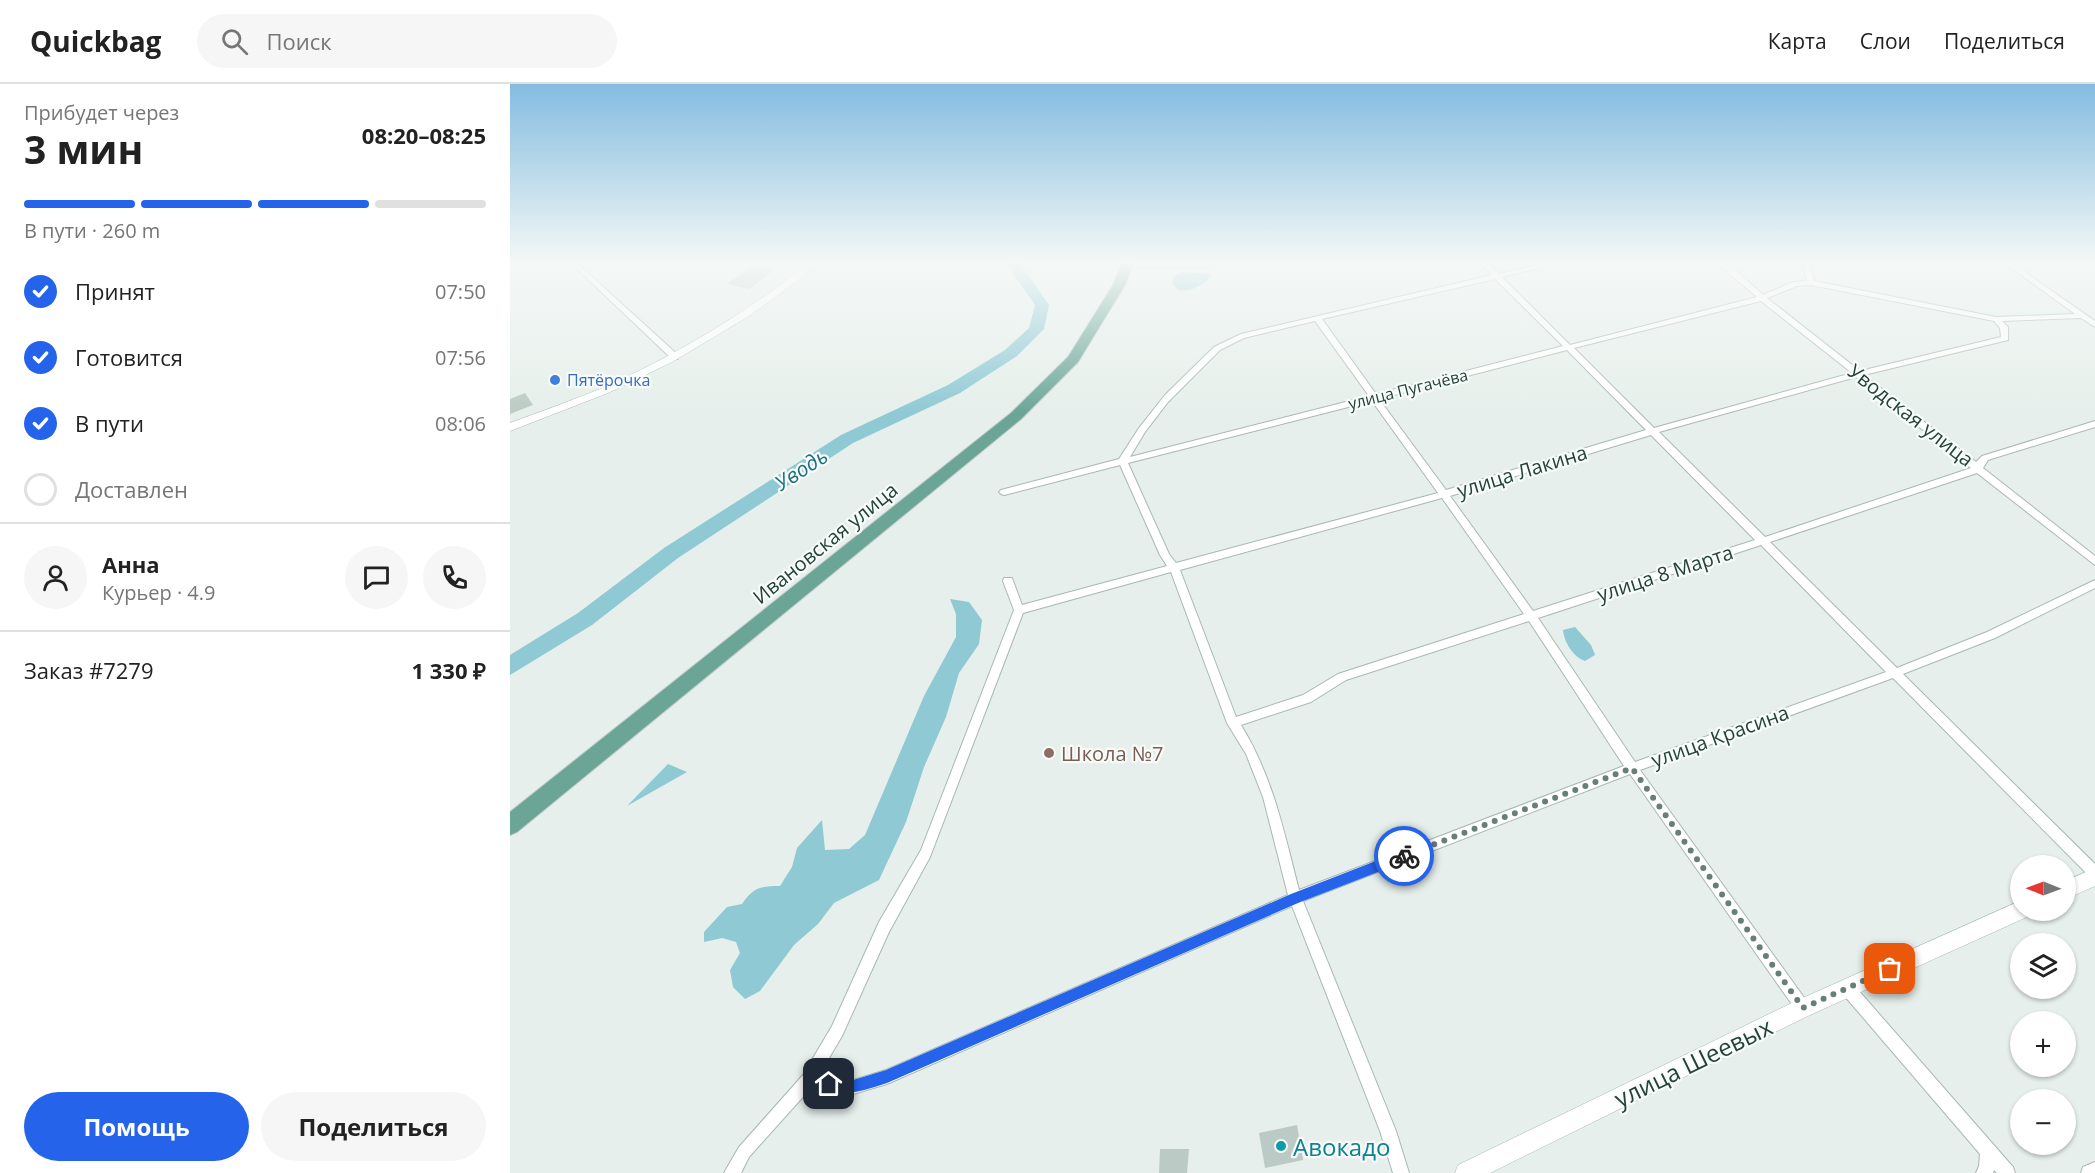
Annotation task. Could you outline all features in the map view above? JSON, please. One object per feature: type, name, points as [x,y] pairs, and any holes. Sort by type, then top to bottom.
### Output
[{"type":"main road","name":"Ивановская улица","points":[[510,825],[1016,416],[1073,359],[1102,313]]},
{"type":"main road","points":[[2076,885],[2095,875]]},
{"type":"main road","name":"улица Шеевых","points":[[1466,1173],[1803,1008],[2010,915]]},
{"type":"street","points":[[627,313],[675,357]]},
{"type":"street","points":[[510,427],[615,386],[675,357],[743,313]]},
{"type":"street","points":[[1339,313],[1241,336],[1209,353],[1189,378],[1166,399],[1133,442],[1123,461],[1165,555],[1174,568],[1233,723],[1251,752],[1269,797],[1295,898],[1388,1131],[1401,1173]]},
{"type":"street","points":[[1534,313],[2095,875]]},
{"type":"street","name":"улица Пугачёва","points":[[1004,492],[1704,313]]},
{"type":"street","name":"Уводская улица","points":[[1781,313],[2095,561]]},
{"type":"street","points":[[1964,313],[1996,319],[2082,316]]},
{"type":"street","points":[[2078,313],[2095,325]]},
{"type":"street","points":[[1317,318],[1532,617],[1632,768],[1803,1008]]},
{"type":"street","name":"улица Лакина","points":[[1018,610],[1445,494],[1653,431],[1857,374],[2005,338],[2004,327],[1996,319]]},
{"type":"street","name":"улица 8 Марта","points":[[1233,723],[1307,699],[1342,677],[1532,617],[1978,469],[1985,458],[2095,424]]},
{"type":"street","points":[[732,1173],[744,1152],[808,1080],[837,1031],[884,927],[926,853],[1018,610],[1008,581]]},
{"type":"street","name":"улица Красина","points":[[808,1080],[850,1088],[887,1077],[1295,898],[1632,768],[1895,673],[1991,635],[2095,584]]},
{"type":"street","points":[[1847,988],[2007,1173]]},
{"type":"street","points":[[1984,1173],[1987,1169],[1988,1151]]},
{"type":"street","points":[[2089,1173],[2095,1170]]},
{"type":"water","points":[[950,599],[969,602],[982,620],[979,644],[959,673],[946,717],[924,767],[906,822],[879,880],[834,903],[818,924],[794,945],[760,991],[745,999],[733,987],[730,970],[740,953],[736,942],[722,938],[704,942],[704,932],[727,907],[742,904],[750,894],[758,889],[780,886],[792,867],[797,848],[822,820],[825,850],[849,849],[865,835],[924,696],[956,637],[956,614]]},
{"type":"water","points":[[1575,627],[1591,645],[1595,655],[1585,661],[1573,653],[1564,635],[1563,630]]},
{"type":"water","points":[[668,764],[687,772],[627,806]]},
{"type":"building","points":[[525,393],[533,405],[510,414],[510,399]]},
{"type":"building","name":"Авокадо","points":[[1297,1125],[1303,1160],[1265,1168],[1259,1133]]},
{"type":"building","points":[[1160,1149],[1189,1149],[1187,1173],[1159,1173]]},
{"type":"waterway","name":"Уводь","points":[[510,666],[585,619],[671,553],[847,439],[954,389],[1011,353],[1036,329],[1040,313]]},
{"type":"way so far","points":[[1404,856],[1632,768],[1803,1008],[1890,969]]},
{"type":"place","name":"Пятёрочка","points":[[555,380]]},
{"type":"place","name":"Школа №7","points":[[1049,753]]},
{"type":"place","name":"Авокадо","points":[[1281,1146]]},
{"type":"route","points":[[829,1084],[850,1088],[887,1077],[1295,898],[1404,856]]}]
